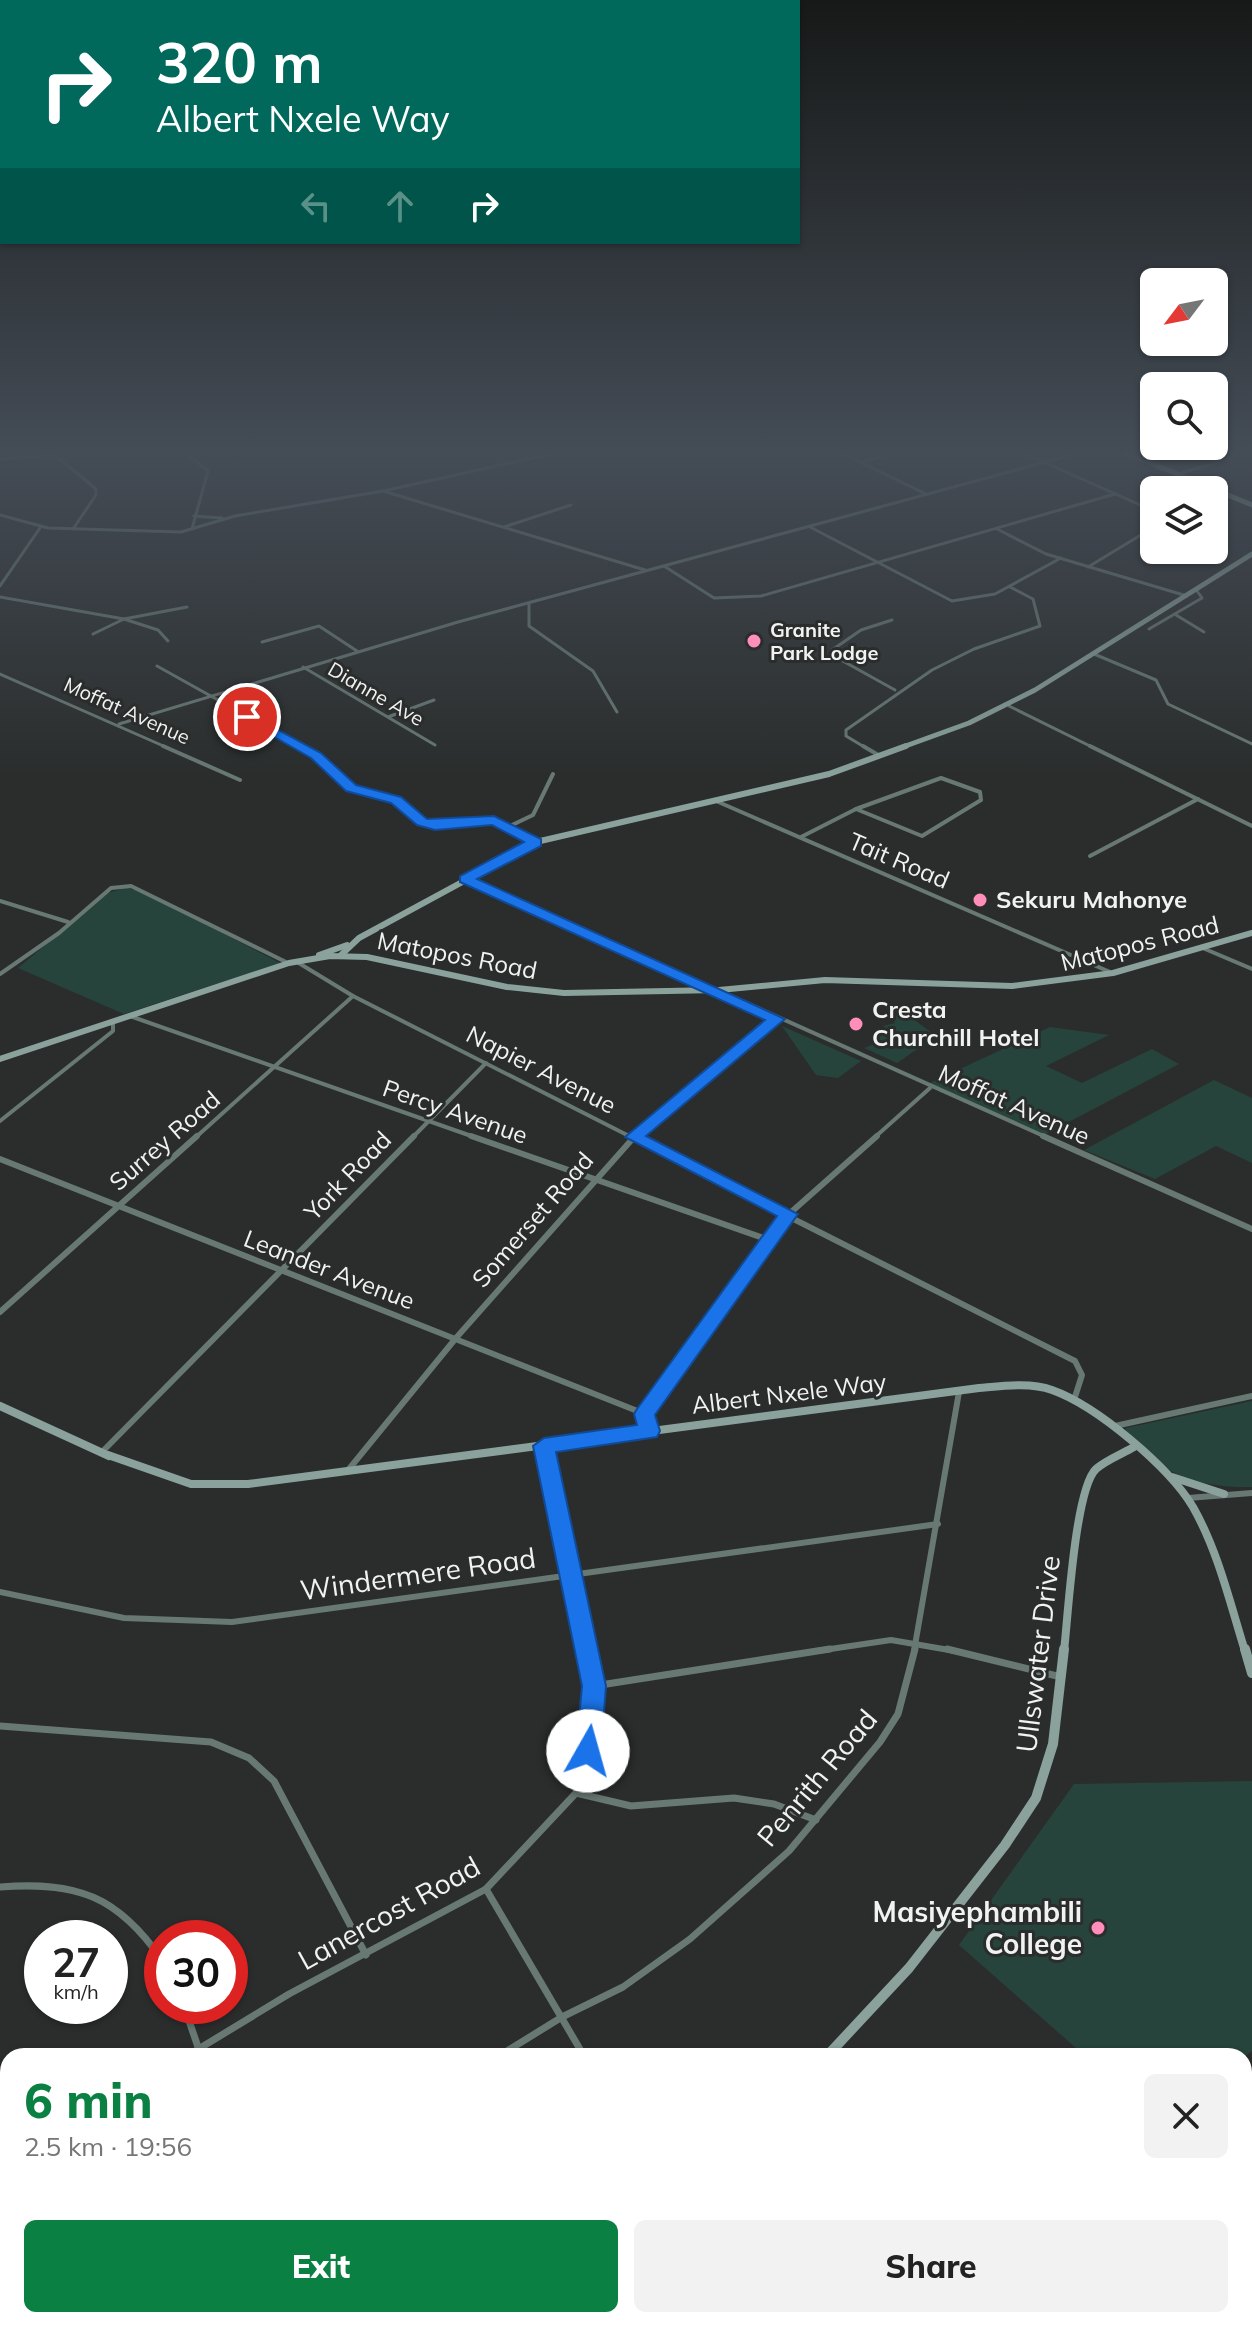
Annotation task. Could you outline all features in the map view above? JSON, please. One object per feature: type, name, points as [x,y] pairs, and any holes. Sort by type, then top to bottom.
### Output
[{"type":"main road","points":[[309,959],[347,945],[536,842],[829,774],[881,757],[1009,706],[1242,561]]},
{"type":"main road","name":"Matopos Road","points":[[0,1059],[309,959],[340,956],[391,959],[530,990],[715,990],[822,980],[1032,985],[1113,973],[1252,933]]},
{"type":"main road","points":[[340,956],[347,945]]},
{"type":"main road","name":"Albert Nxele Way","points":[[1,1408],[144,1471],[198,1490],[959,1392],[1031,1386],[1074,1400],[1166,1474]]},
{"type":"main road","name":"Ullswater Drive","points":[[834,2048],[909,1968],[1005,1845],[1036,1798],[1051,1754],[1078,1526],[1087,1483],[1096,1469],[1134,1447]]},
{"type":"main road","points":[[1166,1474],[1224,1494]]},
{"type":"main road","points":[[1166,1474],[1188,1498],[1214,1561],[1252,1673]]},
{"type":"street","points":[[0,586],[19,569],[22,561]]},
{"type":"street","points":[[615,561],[646,570]]},
{"type":"street","points":[[119,724],[358,651],[683,561]]},
{"type":"street","points":[[664,566],[714,598],[768,594],[881,561]]},
{"type":"street","points":[[876,562],[948,600],[967,600],[1010,587],[1056,561]]},
{"type":"street","points":[[1069,561],[1188,597]]},
{"type":"street","points":[[1088,567],[1098,561]]},
{"type":"street","points":[[881,757],[845,733],[895,690],[968,651],[1040,626],[1033,599],[1010,587]]},
{"type":"street","points":[[1149,629],[1202,598],[1197,591]]},
{"type":"street","points":[[0,597],[124,619],[158,630],[168,641]]},
{"type":"street","points":[[529,603],[529,626],[593,671],[617,712]]},
{"type":"street","points":[[93,634],[124,619],[187,607]]},
{"type":"street","points":[[1175,615],[1204,632]]},
{"type":"street","points":[[892,620],[861,630],[832,650],[841,660],[895,690]]},
{"type":"street","points":[[262,642],[319,626],[358,651]]},
{"type":"street","points":[[1094,654],[1154,679],[1162,686],[1160,694],[1165,703],[1252,744]]},
{"type":"street","points":[[157,666],[316,755],[351,788],[396,800],[422,822],[435,826],[489,820],[536,842]]},
{"type":"street","name":"Dianne Ave","points":[[303,667],[435,745]]},
{"type":"street","name":"Moffat Avenue","points":[[0,674],[240,780]]},
{"type":"street","points":[[387,718],[434,700]]},
{"type":"street","points":[[1009,706],[1252,826]]},
{"type":"street","points":[[507,828],[533,815],[553,774]]},
{"type":"street","points":[[800,838],[856,809],[945,777],[980,792],[981,800],[922,836],[856,809]]},
{"type":"street","points":[[1090,856],[1198,799]]},
{"type":"street","name":"Tait Road","points":[[715,801],[1113,973]]},
{"type":"street","name":"Moffat Avenue","points":[[465,879],[1252,1229]]},
{"type":"street","name":"Napier Avenue","points":[[0,974],[59,933],[68,922],[111,888],[131,886],[293,962],[353,996],[1075,1361],[1080,1366],[1083,1379],[1074,1400]]},
{"type":"street","points":[[0,901],[68,922]]},
{"type":"street","points":[[1205,949],[1252,969]]},
{"type":"street","name":"Surrey Road","points":[[0,1312],[353,996]]},
{"type":"street","name":"Percy Avenue","points":[[129,1016],[769,1240]]},
{"type":"street","name":"Somerset Road","points":[[346,1473],[592,1179],[634,1137],[776,1019]]},
{"type":"street","points":[[0,1121],[113,1031],[113,1021]]},
{"type":"street","name":"York Road","points":[[105,1453],[486,1063]]},
{"type":"street","points":[[650,1431],[645,1414],[789,1214],[930,1088]]},
{"type":"street","name":"Leander Avenue","points":[[0,1159],[645,1414]]},
{"type":"street","name":"Penrith Road","points":[[512,2048],[562,2017],[623,1987],[690,1939],[753,1885],[816,1820],[880,1742],[898,1714],[916,1642],[959,1392]]},
{"type":"street","points":[[1110,1428],[1252,1396]]},
{"type":"street","name":"Lanercost Road","points":[[202,2048],[289,1994],[486,1889],[576,1793],[593,1723],[594,1686],[544,1446]]},
{"type":"street","points":[[1188,1498],[1252,1493]]},
{"type":"street","name":"Windermere Road","points":[[0,1592],[124,1618],[219,1622],[938,1524]]},
{"type":"street","points":[[594,1686],[891,1640],[916,1642],[1062,1677]]},
{"type":"street","points":[[0,1726],[211,1742],[249,1758],[274,1781],[366,1955]]},
{"type":"street","points":[[576,1793],[631,1806],[687,1800],[757,1800],[816,1820]]},
{"type":"street","points":[[0,1887],[60,1885],[111,1903],[144,1932]]},
{"type":"street","points":[[486,1889],[579,2048]]},
{"type":"street","points":[[190,2024],[198,2048]]},
{"type":"green space","points":[[126,888],[144,892],[280,963],[124,1014],[18,968],[107,893]]},
{"type":"green space","points":[[896,1006],[936,1036],[897,1063],[864,1048],[880,1042],[874,1036],[887,1030],[883,1026],[895,1023],[886,1009]]},
{"type":"green space","points":[[782,1026],[861,1061],[838,1078],[816,1075]]},
{"type":"green space","points":[[1050,1027],[1109,1035],[1046,1066],[1082,1083],[1152,1049],[1179,1064],[1044,1135],[930,1083]]},
{"type":"green space","points":[[1214,1080],[1252,1098],[1252,1163],[1216,1146],[1155,1179],[1084,1150]]},
{"type":"green space","points":[[1252,1401],[1252,1487],[1214,1485],[1182,1476],[1152,1459],[1125,1433],[1126,1428]]},
{"type":"green space","name":"Masiyephambili College","points":[[1252,1781],[1252,2048],[1076,2048],[959,1945],[1074,1784]]},
{"type":"place","name":"Granite Park Lodge","points":[[754,641]]},
{"type":"place","name":"Sekuru Mahonye","points":[[980,900]]},
{"type":"place","name":"Cresta Churchill Hotel","points":[[856,1024]]},
{"type":"place","name":"Masiyephambili College","points":[[1098,1928]]},
{"type":"route","points":[[247,717],[316,755],[354,790],[396,800],[428,825],[489,820],[536,842],[465,879],[711,991],[719,990],[776,1019],[634,1137],[789,1214],[645,1414],[650,1431],[544,1446],[594,1686],[593,1723],[588,1751]]}]
